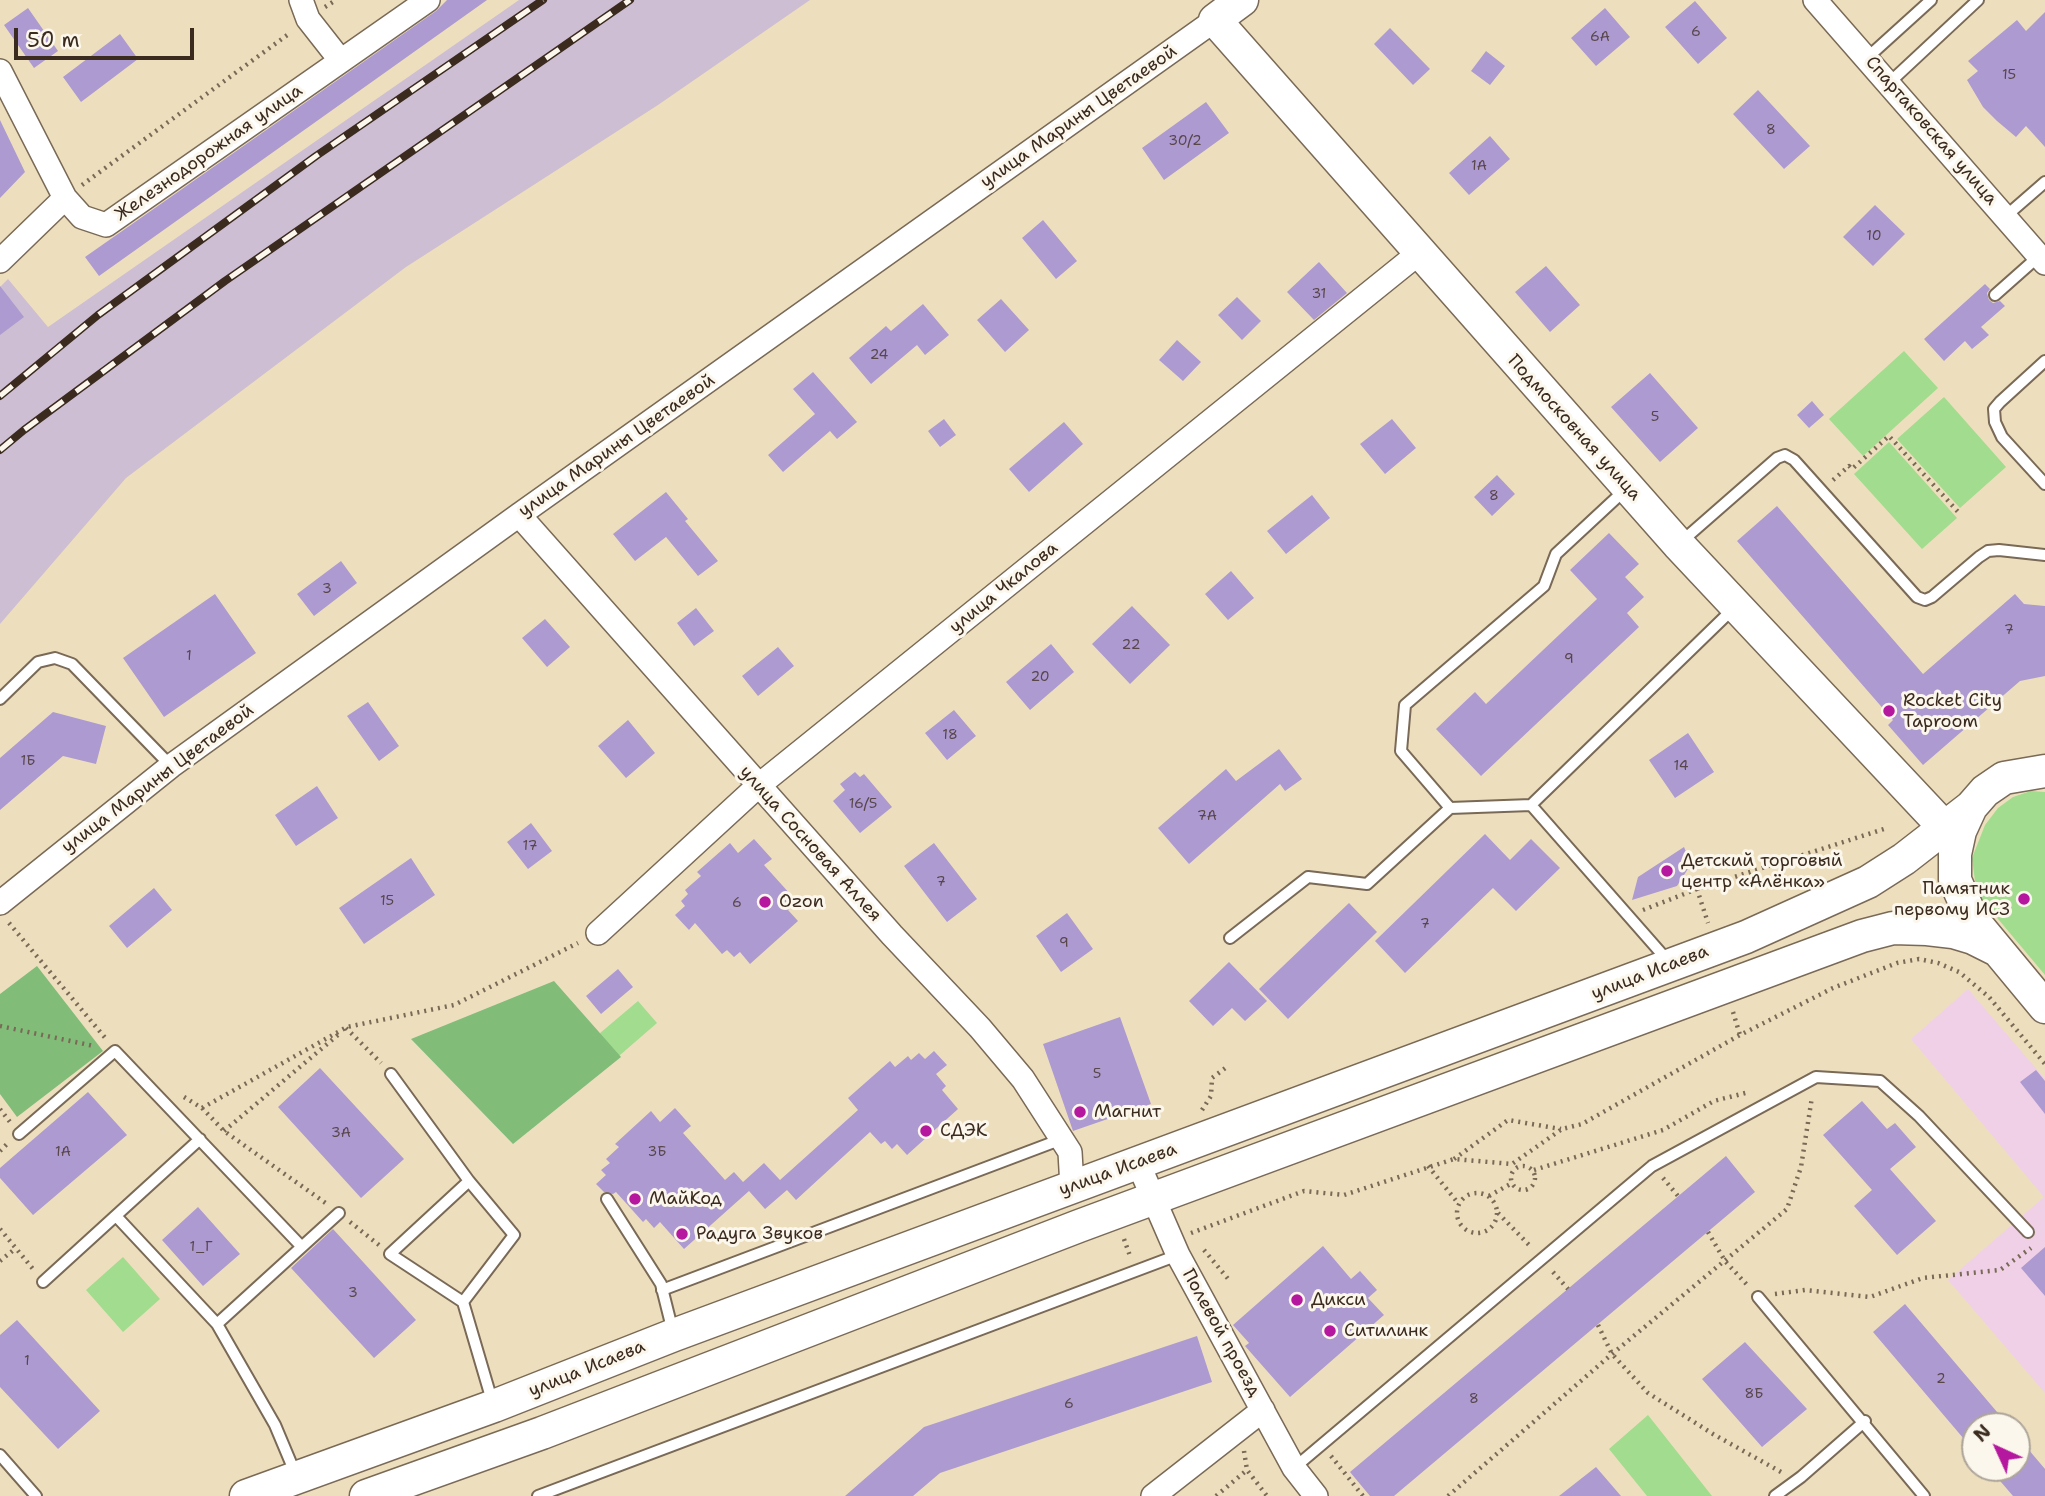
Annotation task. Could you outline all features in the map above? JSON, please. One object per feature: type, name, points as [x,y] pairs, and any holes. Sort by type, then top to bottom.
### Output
[{"type":"main road","name":"улица Марины Цветаевой","points":[[1215,20],[1242,0]]},
{"type":"main road","name":"Подмосковная улица","points":[[1215,20],[1678,544],[1944,827]]},
{"type":"main road","name":"улица Исаева","points":[[246,1496],[494,1406],[674,1335],[1768,929],[1868,883],[1904,859],[2004,778],[2045,771]]},
{"type":"main road","points":[[1971,807],[1960,831],[1955,854],[1955,880],[1972,919],[2045,1007]]},
{"type":"main road","points":[[366,1496],[542,1433],[1153,1199],[1862,936],[1893,928],[1927,929],[1963,935],[1997,950]]},
{"type":"street","name":"Железнодорожная улица","points":[[65,198],[82,218],[106,225],[428,0]]},
{"type":"street","name":"Спартаковская улица","points":[[1815,0],[2042,259]]},
{"type":"street","points":[[305,10],[341,61]]},
{"type":"street","name":"улица Марины Цветаевой","points":[[4,913],[171,766],[520,514],[1215,20]]},
{"type":"street","points":[[0,71],[65,198],[0,261]]},
{"type":"street","name":"улица Чкалова","points":[[598,933],[758,786],[1419,253]]},
{"type":"street","name":"улица Сосновая Аллея","points":[[520,514],[758,786],[892,935],[980,1027],[1023,1079],[1070,1152],[1072,1187]]},
{"type":"street","name":"Полевой проезд","points":[[1138,1163],[1153,1199],[1180,1243],[1294,1468],[1316,1496]]},
{"type":"street","points":[[1153,1496],[1263,1410]]},
{"type":"lane","points":[[1867,58],[1931,0]]},
{"type":"lane","points":[[1889,83],[1978,0]]},
{"type":"lane","points":[[2006,216],[2045,182]]},
{"type":"lane","points":[[1995,295],[2042,259]]},
{"type":"lane","points":[[2045,361],[2000,402],[1994,409],[1994,416],[2002,437],[2045,484]]},
{"type":"lane","points":[[1678,544],[1777,458],[1785,455],[1794,460],[1822,490],[1917,597],[1925,600],[1932,597],[1988,551],[2045,555]]},
{"type":"lane","points":[[1450,808],[1401,751],[1405,705],[1544,586],[1556,554],[1628,488]]},
{"type":"lane","points":[[1230,938],[1308,877],[1367,884],[1450,808],[1531,805],[1735,607]]},
{"type":"lane","points":[[0,699],[38,662],[55,658],[72,664],[171,766]]},
{"type":"lane","points":[[1531,805],[1671,964]]},
{"type":"lane","points":[[19,1134],[116,1051],[302,1246]]},
{"type":"lane","points":[[391,1074],[469,1181],[514,1235],[463,1302]]},
{"type":"lane","points":[[1294,1468],[1652,1166],[1816,1077],[1880,1081],[1919,1116],[2028,1232]]},
{"type":"lane","points":[[43,1282],[200,1139]]},
{"type":"lane","points":[[662,1290],[1062,1139]]},
{"type":"lane","points":[[469,1181],[390,1255],[463,1302],[494,1406]]},
{"type":"lane","points":[[607,1199],[662,1290],[674,1335]]},
{"type":"lane","points":[[217,1324],[339,1213]]},
{"type":"lane","points":[[116,1216],[217,1324],[275,1425],[297,1477]]},
{"type":"lane","points":[[538,1496],[1180,1243]]},
{"type":"lane","points":[[1758,1297],[1924,1496]]},
{"type":"lane","points":[[1775,1496],[1801,1477],[1864,1421]]},
{"type":"lane","points":[[0,1455],[37,1496]]},
{"type":"path","points":[[65,198],[305,10],[336,0]]},
{"type":"path","points":[[1822,490],[1849,466],[1852,469],[1889,436],[1960,514]]},
{"type":"path","points":[[1629,916],[1697,889],[1884,829]]},
{"type":"path","points":[[4,913],[116,1051]]},
{"type":"path","points":[[202,1108],[347,1027],[454,1005],[598,933]]},
{"type":"path","points":[[1180,1243],[1304,1191],[1344,1195],[1454,1159],[1512,1164],[1562,1129],[1582,1124],[1740,1035],[1833,988],[1897,963],[1919,959],[1959,972],[1976,984],[2045,1064]]},
{"type":"path","points":[[0,1026],[116,1051]]},
{"type":"path","points":[[347,1027],[391,1074]]},
{"type":"path","points":[[224,1131],[347,1027]]},
{"type":"path","points":[[1202,1111],[1211,1096],[1212,1078],[1228,1066]]},
{"type":"path","points":[[1448,1496],[1612,1354],[1787,1209],[1801,1167],[1816,1077]]},
{"type":"path","points":[[1534,1170],[1663,1130],[1714,1101],[1752,1092]]},
{"type":"path","points":[[180,1094],[202,1108],[224,1131],[339,1213],[390,1255]]},
{"type":"path","points":[[1454,1159],[1508,1120],[1562,1129]]},
{"type":"path","points":[[1428,1166],[1458,1204]]},
{"type":"path","points":[[1527,1166],[1534,1170],[1536,1178],[1530,1188],[1518,1189],[1512,1183],[1511,1175],[1515,1168],[1527,1166]]},
{"type":"path","points":[[1489,1196],[1512,1183]]},
{"type":"path","points":[[1472,1193],[1489,1196],[1497,1206],[1497,1219],[1483,1232],[1470,1232],[1457,1217],[1458,1204],[1472,1193]]},
{"type":"path","points":[[0,1229],[43,1282]]},
{"type":"path","points":[[1708,1232],[1725,1261],[1758,1297],[1805,1290],[1870,1297],[1923,1278],[2000,1270],[2034,1247]]},
{"type":"path","points":[[1180,1243],[1229,1280]]},
{"type":"path","points":[[0,1261],[16,1248]]},
{"type":"path","points":[[1598,1325],[1612,1354],[1648,1393],[1784,1474],[1801,1477]]},
{"type":"path","points":[[1322,1444],[1363,1496]]},
{"type":"path","points":[[1216,1496],[1247,1470]]},
{"type":"shaded area","points":[[519,0],[810,0],[658,105],[406,267],[126,478],[0,624],[0,287],[8,279],[48,327]]},
{"type":"shaded area","points":[[1968,989],[2045,1079],[2045,1393],[1948,1280],[2044,1197],[1911,1039]]},
{"type":"green space","points":[[1904,351],[1938,388],[1863,456],[1829,419]]},
{"type":"green space","points":[[1944,397],[2006,467],[1960,508],[1897,439]]},
{"type":"green space","points":[[1889,442],[1957,518],[1922,549],[1854,474]]},
{"type":"green space","points":[[2031,791],[2045,792],[2045,975],[1983,901],[1975,881],[1972,858],[1985,825],[1998,808],[2013,797]]},
{"type":"green space","points":[[37,966],[103,1051],[17,1117],[0,1094],[0,994]]},
{"type":"green space","points":[[554,981],[621,1057],[513,1144],[411,1039]]},
{"type":"green space","points":[[638,1001],[657,1023],[612,1062],[593,1039]]},
{"type":"green space","points":[[123,1257],[160,1299],[123,1332],[86,1290]]},
{"type":"green space","points":[[1648,1415],[1712,1496],[1647,1496],[1609,1449]]},
{"type":"building","points":[[447,0],[487,0],[99,276],[85,257],[436,11]]},
{"type":"building","points":[[1695,1],[1727,38],[1698,64],[1665,27]]},
{"type":"building","points":[[28,8],[58,51],[34,68],[4,25]]},
{"type":"building","points":[[1605,8],[1630,37],[1596,66],[1571,38]]},
{"type":"building","points":[[2045,12],[2045,147],[2026,126],[2016,137],[1997,121],[1983,107],[1967,80],[1978,71],[1968,61],[2017,20],[2026,31]]},
{"type":"building","points":[[1390,28],[1430,69],[1413,85],[1374,44]]},
{"type":"building","points":[[120,34],[138,59],[81,102],[63,77]]},
{"type":"building","points":[[1486,51],[1505,66],[1490,85],[1471,71]]},
{"type":"building","points":[[1758,90],[1810,146],[1784,169],[1733,114]]},
{"type":"building","points":[[1206,102],[1229,133],[1164,180],[1142,148]]},
{"type":"building","points":[[0,120],[25,172],[0,198]]},
{"type":"building","points":[[1490,136],[1510,159],[1469,195],[1449,173]]},
{"type":"building","points":[[1875,205],[1905,234],[1873,266],[1843,237]]},
{"type":"building","points":[[1043,220],[1077,261],[1056,279],[1022,238]]},
{"type":"building","points":[[1319,262],[1347,293],[1314,320],[1287,292]]},
{"type":"building","points":[[1546,266],[1580,305],[1550,332],[1515,292]]},
{"type":"building","points":[[1985,284],[1990,289],[1987,293],[1989,300],[1993,303],[2000,301],[2005,306],[1981,327],[1989,335],[1972,349],[1965,341],[1944,361],[1924,339]]},
{"type":"building","points":[[0,286],[24,317],[0,335]]},
{"type":"building","points":[[1237,297],[1261,321],[1242,340],[1218,315]]},
{"type":"building","points":[[1001,299],[1029,330],[1005,352],[977,320]]},
{"type":"building","points":[[923,304],[949,335],[925,355],[917,345],[871,384],[849,358],[886,326],[891,331]]},
{"type":"building","points":[[1177,340],[1201,362],[1183,381],[1159,360]]},
{"type":"building","points":[[813,372],[857,422],[837,439],[830,431],[783,472],[768,455],[815,414],[793,389]]},
{"type":"building","points":[[1650,373],[1698,428],[1660,462],[1611,407]]},
{"type":"building","points":[[1812,401],[1824,415],[1809,428],[1797,415]]},
{"type":"building","points":[[944,419],[956,435],[940,447],[928,431]]},
{"type":"building","points":[[1392,419],[1416,448],[1385,474],[1360,444]]},
{"type":"building","points":[[1064,422],[1083,444],[1029,492],[1009,469]]},
{"type":"building","points":[[1497,475],[1515,494],[1492,516],[1474,497]]},
{"type":"building","points":[[666,492],[688,519],[685,521],[718,561],[698,576],[666,537],[635,561],[613,534]]},
{"type":"building","points":[[1312,495],[1330,518],[1286,554],[1267,531]]},
{"type":"building","points":[[1777,506],[1923,674],[2015,594],[2024,604],[2045,606],[2045,676],[2020,681],[1923,765],[1888,725],[1893,720],[1737,541]]},
{"type":"building","points":[[1609,533],[1639,564],[1625,577],[1644,597],[1627,613],[1639,627],[1481,776],[1436,729],[1475,692],[1486,704],[1597,599],[1570,570]]},
{"type":"building","points":[[341,561],[357,583],[314,616],[297,594]]},
{"type":"building","points":[[1231,571],[1254,598],[1228,620],[1205,594]]},
{"type":"building","points":[[215,594],[256,653],[164,717],[123,658]]},
{"type":"building","points":[[1132,606],[1170,645],[1130,684],[1092,644]]},
{"type":"building","points":[[696,608],[714,631],[694,646],[677,623]]},
{"type":"building","points":[[545,619],[570,647],[547,667],[522,638]]},
{"type":"building","points":[[1051,644],[1074,672],[1030,710],[1006,682]]},
{"type":"building","points":[[778,647],[794,666],[758,696],[742,676]]},
{"type":"building","points":[[368,702],[399,746],[379,761],[347,716]]},
{"type":"building","points":[[954,710],[976,736],[947,760],[925,733]]},
{"type":"building","points":[[53,712],[106,726],[96,764],[63,756],[0,810],[0,758]]},
{"type":"building","points":[[628,720],[655,753],[626,778],[598,746]]},
{"type":"building","points":[[1688,733],[1714,772],[1675,798],[1649,760]]},
{"type":"building","points":[[1279,749],[1302,779],[1285,791],[1280,784],[1189,864],[1158,828],[1226,769],[1236,781]]},
{"type":"building","points":[[855,772],[860,777],[864,774],[892,807],[860,833],[833,801],[845,790],[840,784]]},
{"type":"building","points":[[317,786],[338,818],[296,846],[275,815]]},
{"type":"building","points":[[531,823],[552,851],[528,869],[507,842]]},
{"type":"building","points":[[1485,834],[1510,860],[1531,839],[1560,868],[1516,911],[1493,888],[1405,973],[1375,941]]},
{"type":"building","points":[[754,839],[772,859],[764,865],[791,895],[788,897],[794,905],[788,910],[798,921],[750,964],[740,952],[734,957],[727,950],[722,954],[695,923],[689,930],[675,915],[685,906],[681,901],[688,894],[685,890],[701,876],[697,872],[730,843],[738,853]]},
{"type":"building","points":[[934,843],[977,899],[947,922],[904,866]]},
{"type":"building","name":"Детский торговый центр «Алёнка»","points":[[1684,847],[1691,864],[1677,886],[1632,900],[1638,877]]},
{"type":"building","points":[[411,858],[435,895],[364,944],[339,908]]},
{"type":"building","points":[[154,888],[172,910],[127,948],[109,926]]},
{"type":"building","points":[[1349,903],[1377,932],[1288,1019],[1259,989]]},
{"type":"building","points":[[1067,913],[1093,949],[1061,972],[1036,936]]},
{"type":"building","points":[[1229,962],[1267,1001],[1245,1021],[1232,1008],[1213,1026],[1189,1001]]},
{"type":"building","points":[[618,969],[633,987],[601,1014],[586,996]]},
{"type":"building","points":[[1120,1017],[1151,1104],[1073,1131],[1043,1044]]},
{"type":"building","points":[[934,1051],[947,1065],[936,1074],[946,1086],[942,1090],[958,1109],[907,1155],[897,1144],[892,1149],[885,1141],[881,1144],[870,1132],[796,1200],[787,1190],[765,1209],[749,1191],[684,1249],[660,1222],[654,1228],[646,1219],[643,1222],[616,1192],[604,1192],[596,1184],[606,1175],[601,1170],[610,1163],[606,1159],[619,1147],[615,1144],[651,1111],[660,1122],[675,1108],[691,1126],[683,1133],[725,1180],[734,1172],[743,1182],[764,1163],[780,1180],[858,1110],[848,1098],[890,1061],[895,1067],[908,1056],[911,1060],[919,1053],[925,1059]]},
{"type":"building","points":[[320,1068],[404,1159],[361,1198],[278,1107]]},
{"type":"building","points":[[2036,1070],[2045,1081],[2045,1114],[2020,1082]]},
{"type":"building","points":[[88,1092],[127,1135],[33,1215],[0,1178],[0,1168]]},
{"type":"building","points":[[1862,1101],[1887,1129],[1895,1123],[1916,1147],[1890,1169],[1936,1221],[1897,1255],[1854,1206],[1872,1190],[1823,1135]]},
{"type":"building","points":[[1726,1156],[1755,1192],[1394,1496],[1370,1496],[1350,1472]]},
{"type":"building","points":[[198,1207],[240,1254],[203,1286],[162,1240]]},
{"type":"building","points":[[333,1229],[416,1320],[374,1358],[291,1268]]},
{"type":"building","points":[[1323,1246],[1351,1279],[1360,1271],[1377,1290],[1368,1298],[1384,1315],[1290,1397],[1245,1346],[1249,1343],[1233,1325]]},
{"type":"building","points":[[2045,1247],[2045,1296],[2021,1268]]},
{"type":"building","points":[[1905,1304],[1997,1412],[1961,1412],[1961,1436],[1873,1332]]},
{"type":"building","points":[[17,1320],[100,1411],[58,1449],[0,1387],[0,1335]]},
{"type":"building","points":[[1197,1336],[1212,1382],[940,1473],[913,1496],[845,1496],[924,1427]]},
{"type":"building","points":[[1745,1342],[1807,1409],[1762,1447],[1702,1379]]},
{"type":"building","points":[[2031,1452],[2045,1469],[2045,1496],[2013,1496],[2001,1482],[2031,1482]]},
{"type":"building","points":[[1596,1467],[1621,1496],[1559,1496]]},
{"type":"railway","points":[[0,396],[98,315],[316,156],[543,0]]},
{"type":"railway","points":[[0,450],[225,281],[630,0]]},
{"type":"place","name":"Rocket City Taproom","points":[[1889,711]]},
{"type":"place","name":"Детский торговый центр «Алёнка»","points":[[1667,871]]},
{"type":"place","name":"Памятник первому ИСЗ","points":[[2024,899]]},
{"type":"place","name":"Ozon","points":[[765,902]]},
{"type":"place","name":"Магнит","points":[[1080,1112]]},
{"type":"place","name":"СДЭК","points":[[926,1131]]},
{"type":"place","name":"МайКод","points":[[635,1199]]},
{"type":"place","name":"Радуга Звуков","points":[[682,1234]]},
{"type":"place","name":"Дикси","points":[[1297,1300]]},
{"type":"place","name":"Ситилинк","points":[[1330,1331]]}]
